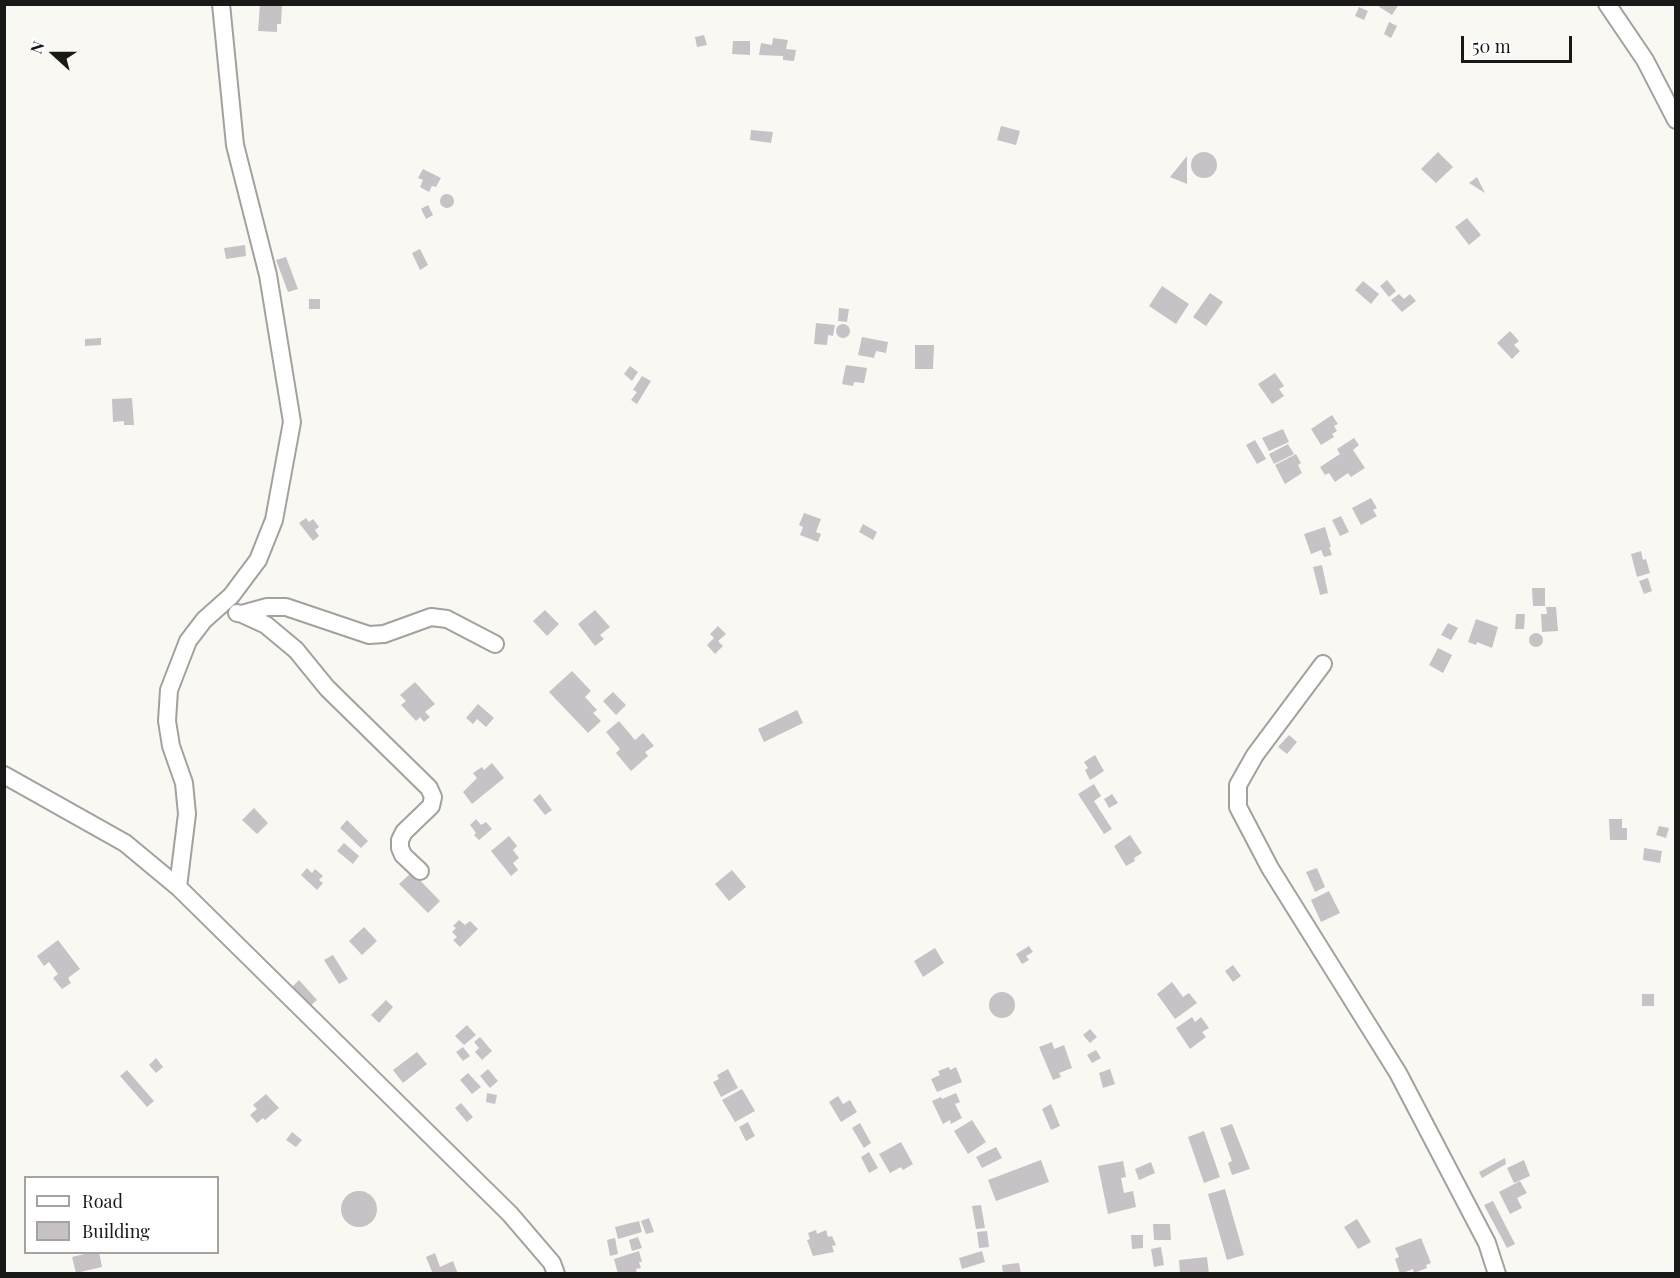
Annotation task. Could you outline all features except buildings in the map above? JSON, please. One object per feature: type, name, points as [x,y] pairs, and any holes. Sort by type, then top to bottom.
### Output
[{"type":"street","points":[[178,887],[187,814],[184,783],[171,746],[167,721],[169,690],[188,641],[204,620],[231,596],[258,560],[274,520],[291,422],[268,275],[235,145],[221,4]]},
{"type":"street","points":[[1607,4],[1645,60],[1676,120]]},
{"type":"street","points":[[242,614],[267,607],[286,607],[369,634],[384,634],[431,617],[447,620],[495,644]]},
{"type":"street","points":[[217,609],[242,614],[266,625],[296,650],[327,688],[429,788],[433,797],[431,806],[404,832],[400,840],[403,855],[420,871]]},
{"type":"street","points":[[1323,664],[1255,756],[1238,785],[1238,807],[1270,868],[1398,1073],[1487,1243],[1497,1274]]},
{"type":"street","points":[[4,775],[125,843],[178,887],[510,1214],[552,1263],[556,1274]]}]
